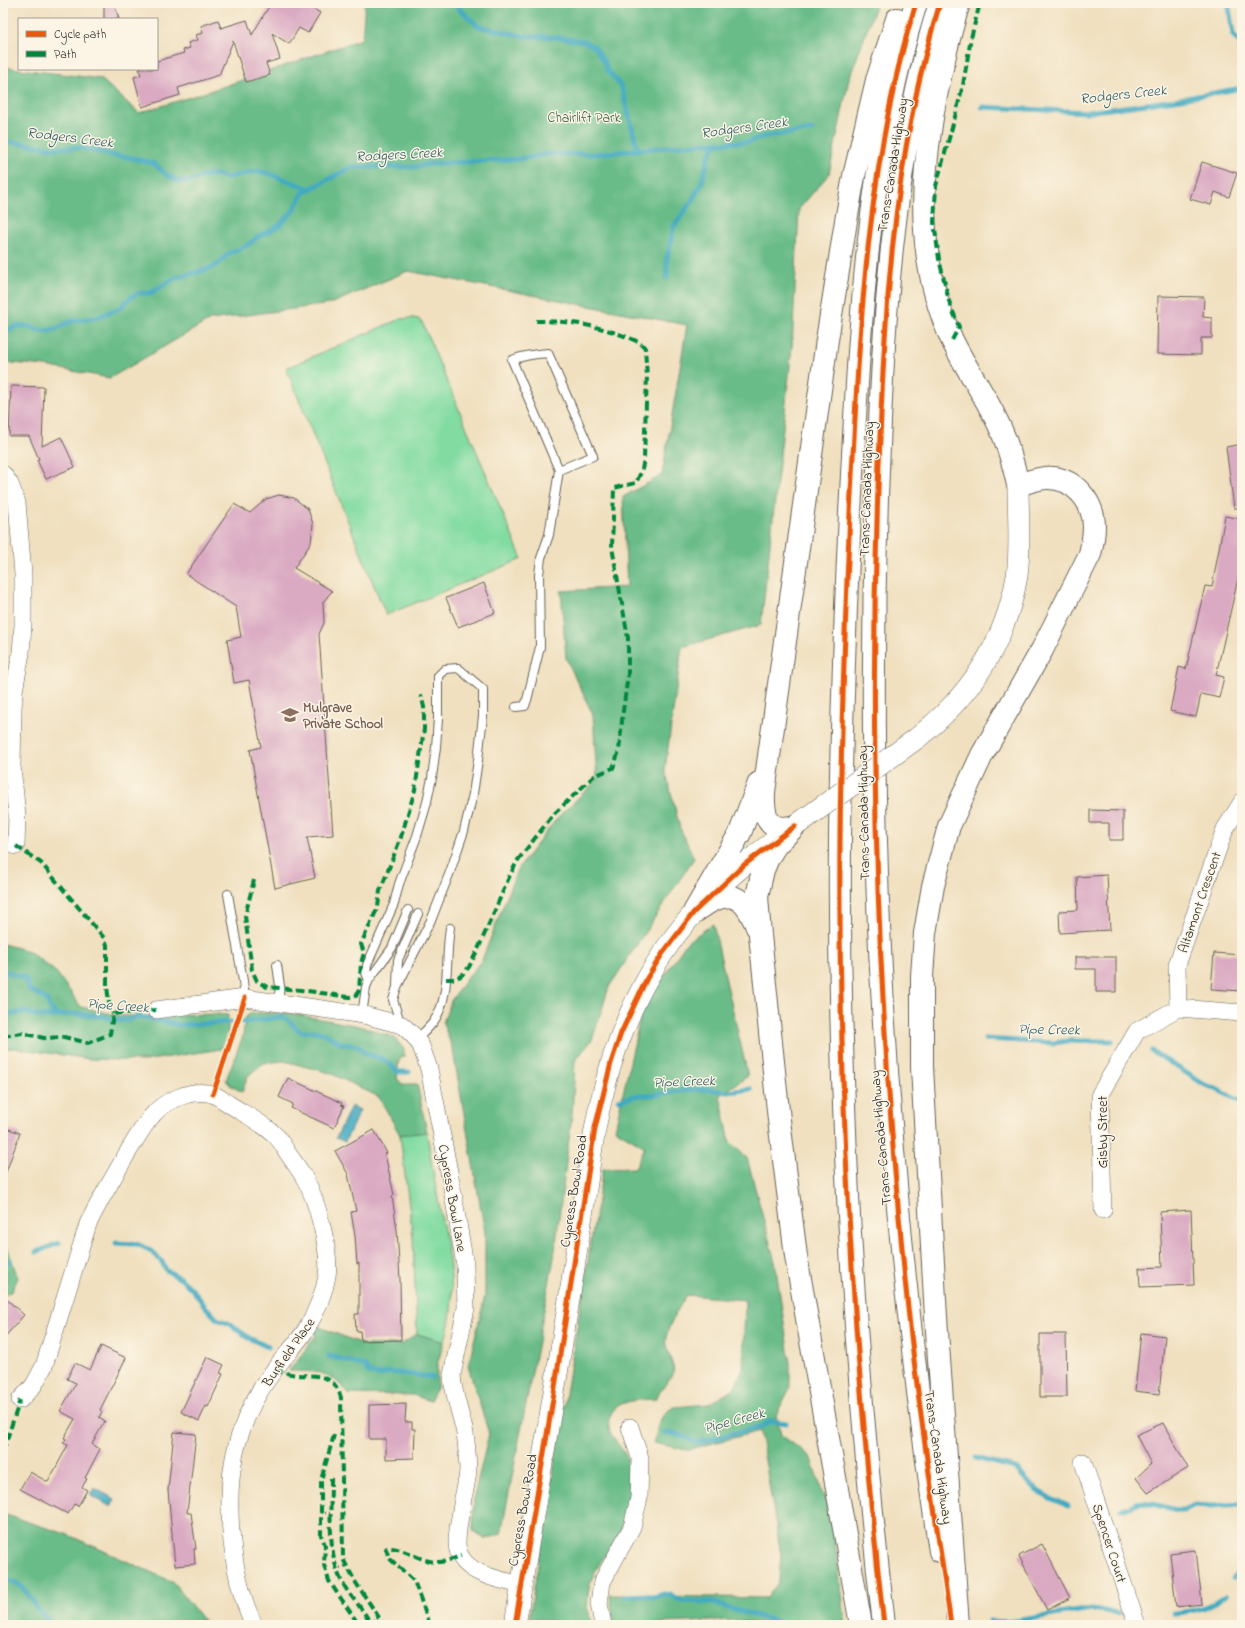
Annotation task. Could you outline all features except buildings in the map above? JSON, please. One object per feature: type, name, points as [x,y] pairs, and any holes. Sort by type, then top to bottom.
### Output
[{"type":"highway","points":[[795,826],[786,829],[777,828],[771,825],[766,816],[764,792],[827,340],[846,221],[854,176],[877,80],[891,34],[903,3]]},
{"type":"highway","name":"Trans-Canada Highway","points":[[884,1625],[869,1494],[849,1210],[842,1018],[840,845],[841,768],[852,474],[862,323],[871,223],[884,127],[894,80],[916,3]]},
{"type":"highway","name":"Trans-Canada Highway","points":[[940,3],[919,78],[907,134],[894,226],[890,269],[882,394],[875,571],[874,752],[879,938],[884,1038],[896,1179],[918,1397],[951,1625]]},
{"type":"highway","points":[[958,1625],[936,1317],[923,1075],[922,976],[925,933],[933,886],[949,826],[982,755],[1042,650],[1090,554],[1094,540],[1092,512],[1087,500],[1079,490],[1069,483],[1059,479],[1046,478],[1018,485],[1008,447],[996,418],[952,340],[940,310],[931,280],[923,222],[923,194],[927,154],[946,48],[959,3]]},
{"type":"highway","points":[[694,912],[740,833],[756,794],[772,742]]},
{"type":"highway","points":[[795,826],[776,845],[763,870],[757,896],[760,936],[780,1128],[796,1256],[861,1625]]},
{"type":"highway","points":[[694,912],[711,900],[720,897],[729,896],[737,898],[749,910],[760,936]]},
{"type":"street","points":[[3,474],[10,484],[17,503],[23,574],[24,625],[21,653],[14,691],[13,710],[12,766],[17,816],[16,846]]},
{"type":"street","name":"Cypress Bowl Road","points":[[515,1625],[552,1407],[595,1128],[602,1096],[621,1033],[633,1006],[663,953],[694,912],[744,865],[795,826],[916,739],[952,708],[969,688],[985,663],[1000,633],[1010,604],[1017,575],[1019,544],[1018,485]]},
{"type":"street","name":"Altamont Crescent","points":[[1178,1008],[1177,965],[1225,829],[1242,802]]},
{"type":"street","name":"Cypress Bowl Lane","points":[[156,1010],[245,998],[362,1015],[402,1026],[409,1030],[417,1040],[426,1056],[429,1069],[451,1182],[465,1265],[466,1308],[452,1375],[453,1386],[464,1430],[468,1471],[457,1545],[461,1556],[468,1565],[476,1571],[487,1576],[521,1585]]},
{"type":"street","points":[[1178,1008],[1242,1013]]},
{"type":"street","name":"Gisby Street","points":[[1103,1210],[1100,1094],[1137,1031],[1178,1008]]},
{"type":"street","name":"Burfield Place","points":[[20,1400],[34,1385],[44,1366],[94,1211],[153,1114],[169,1102],[187,1095],[196,1093],[213,1094],[250,1117],[276,1136],[306,1180],[316,1208],[327,1248],[327,1275],[316,1310],[305,1331],[260,1391],[249,1410],[236,1447],[232,1470],[231,1491],[233,1538],[240,1590],[246,1609],[254,1625]]},
{"type":"street","points":[[603,1625],[599,1603],[602,1582],[632,1527],[639,1498],[640,1458],[630,1427]]},
{"type":"street","name":"Spencer Court","points":[[1083,1462],[1137,1625]]},
{"type":"lane","points":[[516,707],[525,706],[528,700],[540,647],[539,574],[541,558],[549,535],[559,470],[512,360],[534,354],[548,353],[593,456],[559,470]]},
{"type":"lane","points":[[369,980],[366,973],[367,965],[394,904],[399,884],[417,836],[432,778],[438,719],[438,676],[445,669],[458,668],[483,689],[483,716],[473,794],[464,831],[432,918],[397,987]]},
{"type":"lane","points":[[228,894],[245,998]]},
{"type":"lane","points":[[362,1015],[366,987],[369,980],[392,948],[408,910]]},
{"type":"lane","points":[[402,1026],[394,1000],[397,987],[398,960],[418,914]]},
{"type":"lane","points":[[417,1040],[433,1022],[439,1012],[443,999],[450,928]]},
{"type":"lane","points":[[277,965],[280,986],[278,1002]]},
{"type":"path","points":[[321,1513],[331,1513]]},
{"type":"path","points":[[336,1568],[347,1567]]},
{"type":"path","points":[[363,1625],[379,1617]]},
{"type":"green space","name":"Chairlift Park","points":[[365,3],[877,3],[849,79],[829,174],[799,209],[792,348],[761,625],[682,647],[665,769],[680,828],[694,858],[609,987],[592,1040],[575,1061],[572,1115],[554,1258],[501,1534],[487,1539],[473,1531],[474,1496],[489,1434],[468,1366],[485,1296],[485,1233],[453,1051],[443,1023],[451,1001],[482,960],[517,870],[558,817],[597,780],[593,715],[566,658],[561,591],[627,587],[623,497],[662,475],[687,325],[408,271],[330,304],[210,320],[110,378],[45,366],[3,362],[3,67],[101,79],[139,113],[222,87],[362,39]]},
{"type":"green space","points":[[400,319],[418,319],[422,322],[522,559],[386,615],[286,368]]},
{"type":"green space","points":[[713,924],[748,1076],[720,1095],[730,1142],[747,1158],[775,1262],[790,1363],[790,1388],[776,1415],[781,1435],[810,1456],[832,1520],[846,1625],[760,1625],[736,1620],[614,1625],[610,1595],[767,1598],[779,1581],[781,1555],[760,1431],[687,1450],[654,1443],[658,1426],[662,1417],[667,1411],[675,1407],[708,1404],[733,1390],[743,1369],[745,1300],[687,1295],[680,1305],[667,1334],[666,1345],[674,1372],[655,1399],[630,1401],[619,1405],[614,1409],[609,1421],[611,1434],[623,1451],[629,1463],[631,1484],[622,1528],[599,1565],[590,1585],[588,1607],[593,1625],[528,1625],[603,1169],[635,1168],[645,1147],[615,1129],[642,1009],[687,942]]},
{"type":"green space","points":[[3,944],[29,951],[57,973],[81,1007],[121,1016],[228,1015],[228,1031],[221,1049],[144,1061],[90,1059],[13,1048],[3,1049]]},
{"type":"green space","points":[[250,1013],[288,1013],[360,1026],[394,1037],[404,1049],[404,1056],[399,1060],[397,1078],[402,1084],[417,1084],[427,1132],[400,1135],[379,1097],[330,1073],[284,1061],[263,1063],[248,1076],[242,1092],[230,1085],[226,1080],[243,1036],[245,1018]]},
{"type":"green space","points":[[427,1132],[448,1252],[452,1289],[449,1325],[444,1342],[417,1334],[413,1237],[400,1135]]},
{"type":"green space","points":[[3,1247],[8,1249],[18,1278],[12,1291],[3,1296]]},
{"type":"green space","points":[[317,1326],[365,1345],[402,1344],[417,1334],[444,1342],[437,1365],[437,1388],[430,1401],[413,1395],[348,1394],[335,1380],[329,1376],[315,1372],[289,1371],[315,1337]]},
{"type":"green space","points":[[3,1514],[66,1534],[173,1582],[207,1625],[3,1625]]},
{"type":"water","points":[[351,1106],[360,1110],[345,1142],[336,1138]]},
{"type":"water","points":[[94,1488],[115,1499],[111,1507],[90,1495]]},
{"type":"waterway","points":[[453,3],[478,26],[522,36],[553,37],[584,41],[595,47],[605,63],[607,70],[621,86],[638,150]]},
{"type":"waterway","name":"Rodgers Creek","points":[[1226,3],[1229,7],[1233,35],[1242,45]]},
{"type":"waterway","name":"Rodgers Creek","points":[[982,107],[1088,112],[1175,100],[1242,88]]},
{"type":"waterway","name":"Rodgers Creek","points":[[3,141],[52,148],[83,148],[111,155],[133,158],[155,164],[164,173],[178,181],[187,182],[208,175],[218,175],[226,178],[257,171],[267,173],[310,189],[352,167],[414,167],[431,164],[519,159],[550,154],[595,154],[698,144],[748,142],[762,137],[812,130]]},
{"type":"waterway","points":[[667,278],[667,259],[674,226],[692,201],[702,182],[709,155],[717,143]]},
{"type":"waterway","points":[[3,330],[8,330],[16,326],[30,326],[34,329],[48,331],[72,321],[95,318],[120,308],[132,296],[140,293],[150,293],[175,278],[205,270],[217,265],[229,253],[241,249],[256,238],[280,225],[293,211],[304,192],[310,189]]},
{"type":"waterway","points":[[3,971],[25,978],[30,990],[47,1000],[50,1008],[57,1016]]},
{"type":"waterway","name":"Pipe Creek","points":[[3,1013],[13,1014],[24,1012],[43,1017],[76,1014],[106,1017],[114,1020],[129,1020],[138,1016],[179,1025],[231,1022]]},
{"type":"waterway","name":"Pipe Creek","points":[[243,1022],[281,1017],[287,1019],[302,1032],[313,1031],[326,1034],[340,1043],[358,1046],[366,1054],[381,1058],[389,1063],[398,1072],[409,1072]]},
{"type":"waterway","name":"Pipe Creek","points":[[985,1039],[1053,1043],[1068,1041],[1112,1041]]},
{"type":"waterway","name":"Pipe Creek","points":[[1152,1051],[1205,1085],[1242,1102]]},
{"type":"waterway","name":"Pipe Creek","points":[[619,1100],[639,1095],[652,1095],[689,1090],[705,1089],[728,1092],[751,1089]]},
{"type":"waterway","name":"Pipe Creek","points":[[36,1252],[59,1243]]},
{"type":"waterway","name":"Pipe Creek","points":[[116,1243],[137,1244],[150,1250],[162,1262],[166,1270],[181,1279],[193,1290],[217,1319],[230,1324],[249,1338],[268,1347]]},
{"type":"waterway","name":"Pipe Creek","points":[[3,1265],[10,1261]]},
{"type":"waterway","name":"Pipe Creek","points":[[329,1356],[365,1366],[368,1372],[379,1375],[389,1372],[432,1377]]},
{"type":"waterway","name":"Pipe Creek","points":[[665,1433],[677,1434],[695,1442],[701,1442],[760,1427],[771,1421],[786,1423]]},
{"type":"waterway","name":"Pipe Creek","points":[[976,1458],[1015,1468],[1037,1491],[1068,1506]]},
{"type":"waterway","name":"Pipe Creek","points":[[1121,1509],[1144,1502],[1177,1510],[1183,1510],[1196,1505],[1211,1506],[1242,1504]]},
{"type":"waterway","points":[[1234,1578],[1242,1571]]},
{"type":"waterway","name":"Pipe Creek","points":[[3,1580],[12,1581],[22,1587],[32,1599],[36,1608],[47,1618],[51,1625]]},
{"type":"waterway","points":[[624,1596],[646,1595],[654,1597],[664,1594],[670,1595],[682,1601],[714,1602],[724,1607],[790,1625]]},
{"type":"waterway","points":[[1173,1613],[1208,1606],[1226,1595]]},
{"type":"waterway","points":[[989,1621],[1008,1622],[1092,1609],[1118,1613]]},
{"type":"marked path","points":[[952,340],[959,327],[949,301],[939,259],[934,222],[936,186],[963,85],[971,38],[980,3]]},
{"type":"marked path","points":[[446,979],[454,979],[461,976],[469,967],[518,860],[553,815],[594,776],[613,768],[619,751],[628,675],[628,638],[612,547],[614,488],[636,483],[642,470],[644,458],[647,376],[645,348],[632,339],[605,329],[571,323],[536,321]]},
{"type":"marked path","points":[[254,880],[245,916],[252,970],[257,981],[267,987],[349,997],[356,996],[359,990],[361,963],[364,953],[361,944],[378,907],[380,891],[401,837],[415,790],[424,729],[424,707],[421,695]]},
{"type":"marked path","points":[[16,846],[41,863],[105,939],[107,945],[107,986],[109,1003],[113,1014]]},
{"type":"marked path","points":[[3,1036],[22,1033],[44,1038],[64,1037],[88,1043],[110,1034],[113,1014],[156,1010]]},
{"type":"marked path","points":[[275,1369],[295,1375],[319,1376],[326,1378],[332,1382],[341,1398],[343,1559],[356,1583],[384,1625]]},
{"type":"marked path","points":[[3,1451],[20,1400]]},
{"type":"marked path","points":[[334,1435],[321,1480],[321,1535],[325,1545],[324,1565],[329,1581],[359,1625]]},
{"type":"marked path","points":[[331,1478],[331,1531],[337,1571],[345,1587],[365,1614],[371,1625]]},
{"type":"marked path","points":[[430,1625],[414,1581],[389,1558],[386,1549],[394,1548],[432,1562],[444,1561],[461,1556]]},
{"type":"cycle path","points":[[884,1625],[873,1527],[856,1332],[845,1136],[840,939],[841,759],[850,513],[861,320],[867,255],[885,128],[899,65],[916,3]]},
{"type":"cycle path","points":[[940,3],[910,122],[900,183],[887,305],[880,428],[875,592],[874,694],[878,899],[883,1002],[898,1206],[917,1387],[951,1625]]},
{"type":"cycle path","points":[[515,1625],[554,1393],[595,1128],[611,1063],[621,1033],[647,978],[663,953],[694,912],[744,865],[795,826]]},
{"type":"cycle path","points":[[213,1094],[245,998]]},
{"type":"place","name":"Mulgrave Private School","points":[[290,715]]}]
